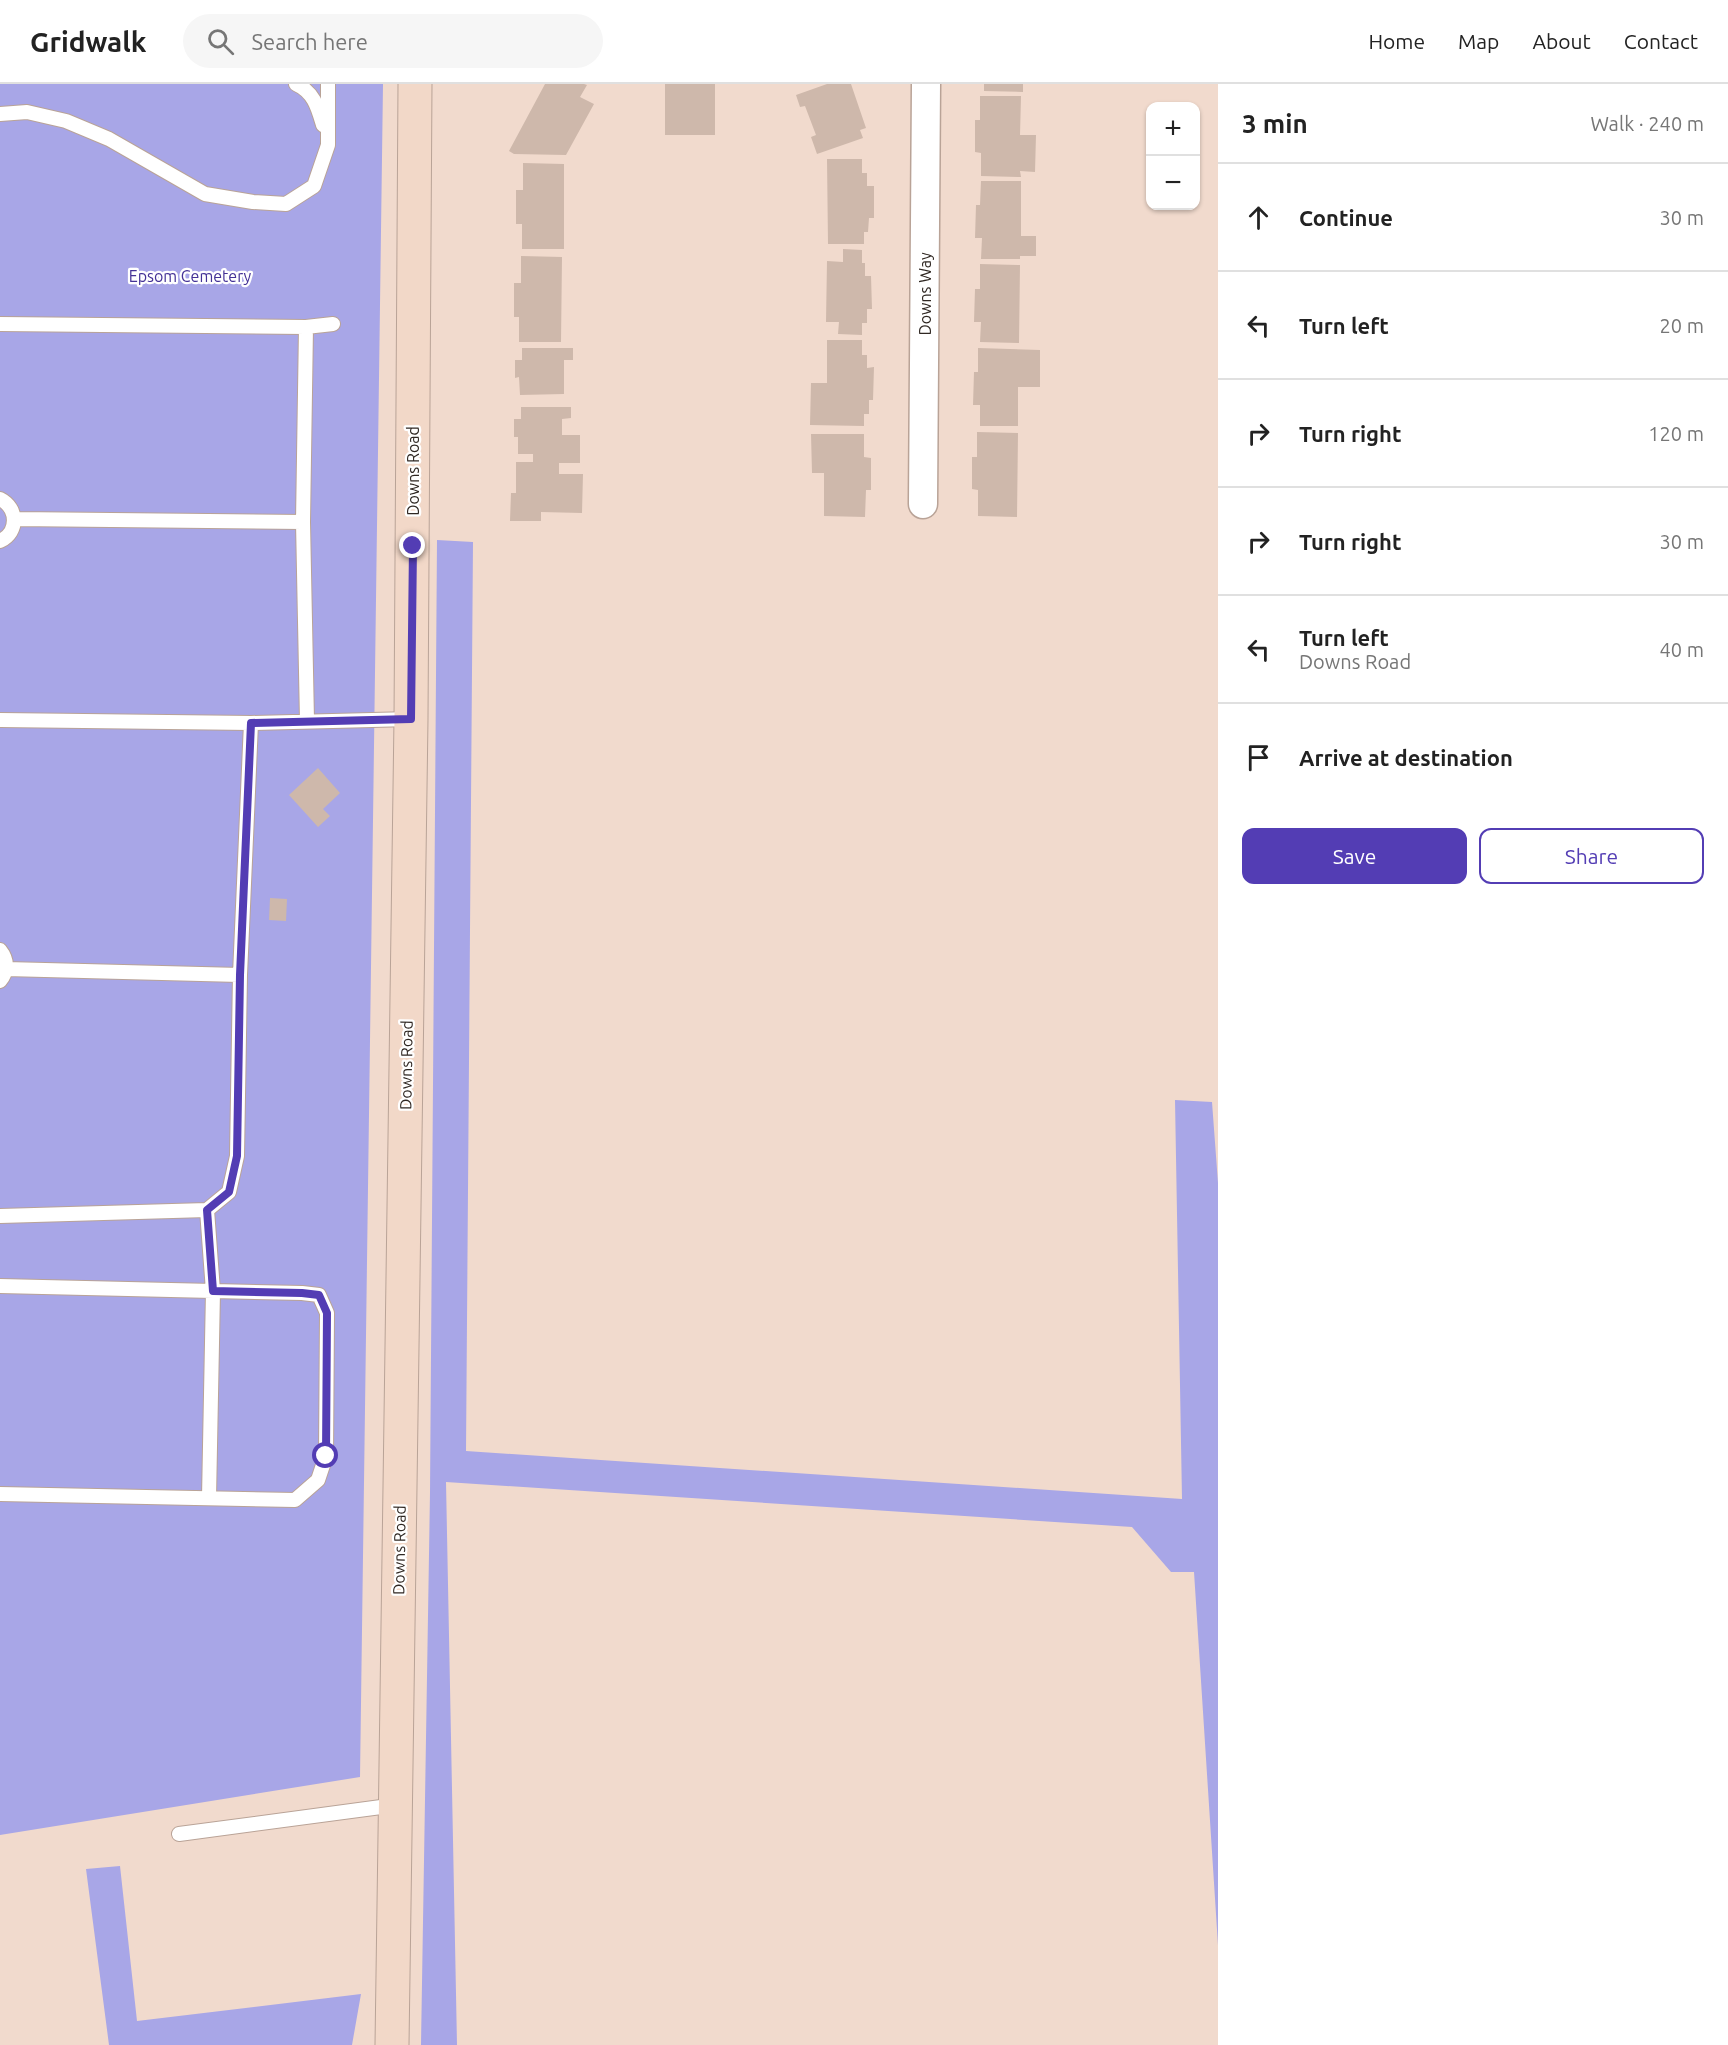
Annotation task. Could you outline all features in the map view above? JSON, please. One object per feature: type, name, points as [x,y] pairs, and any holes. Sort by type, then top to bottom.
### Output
[{"type":"main road","name":"Downs Road","points":[[392,2045],[411,719],[415,84]]},
{"type":"street","name":"Downs Way","points":[[923,504],[926,84]]},
{"type":"lane","points":[[296,84],[303,87],[317,102],[328,145]]},
{"type":"lane","points":[[0,114],[27,112],[66,121],[109,139],[205,194],[253,202],[286,204],[314,186],[328,145],[328,84]]},
{"type":"lane","points":[[0,324],[306,327],[333,324]]},
{"type":"lane","points":[[306,327],[303,522],[307,721]]},
{"type":"lane","points":[[0,499],[9,504],[15,519],[10,533],[0,541]]},
{"type":"lane","points":[[15,519],[303,522]]},
{"type":"lane","points":[[0,720],[251,723],[411,719]]},
{"type":"lane","points":[[0,1216],[207,1210],[229,1192],[237,1156],[240,975],[251,723]]},
{"type":"lane","points":[[0,950],[6,961],[3,975],[240,975]]},
{"type":"lane","points":[[207,1210],[213,1291],[209,1498]]},
{"type":"lane","points":[[0,1286],[302,1293],[319,1295],[327,1313],[326,1456],[318,1480],[295,1500],[0,1494]]},
{"type":"lane","points":[[179,1834],[396,1804]]},
{"type":"green space","name":"Epsom Cemetery","points":[[0,84],[383,84],[360,1777],[0,1835]]},
{"type":"green space","points":[[437,540],[473,542],[466,1451],[1182,1499],[1175,1100],[1212,1102],[1218,1183],[1218,1945],[1194,1572],[1171,1572],[1132,1527],[446,1482],[457,2045],[421,2045],[430,1493]]},
{"type":"green space","points":[[120,1866],[137,2021],[361,1994],[352,2045],[109,2045],[86,1869]]},
{"type":"building","points":[[545,84],[587,85],[580,97],[594,104],[566,155],[514,154],[509,151]]},
{"type":"building","points":[[665,84],[715,84],[715,135],[665,135]]},
{"type":"building","points":[[827,84],[851,84],[866,128],[860,130],[863,138],[817,154],[811,137],[816,135],[805,106],[800,107],[796,95]]},
{"type":"building","points":[[984,84],[1023,84],[1023,92],[984,91]]},
{"type":"building","points":[[980,96],[1021,96],[1020,135],[1036,135],[1035,172],[1020,171],[1021,177],[981,176],[981,153],[975,152],[975,120],[980,120]]},
{"type":"building","points":[[827,159],[862,159],[862,173],[867,173],[867,186],[874,186],[874,218],[869,218],[868,232],[864,232],[864,244],[828,244]]},
{"type":"building","points":[[523,163],[564,164],[564,249],[522,249],[522,224],[516,224],[516,190],[523,190]]},
{"type":"building","points":[[981,181],[1021,181],[1021,236],[1036,236],[1036,256],[1020,256],[1020,259],[981,259],[982,238],[975,238],[976,205],[980,205]]},
{"type":"building","points":[[843,249],[862,250],[865,276],[871,276],[872,309],[867,309],[867,323],[862,323],[862,335],[838,334],[839,322],[826,322],[827,261],[843,262]]},
{"type":"building","points":[[521,256],[562,257],[561,342],[519,342],[519,317],[514,317],[514,283],[521,283]]},
{"type":"building","points":[[980,264],[1020,265],[1019,343],[980,342],[981,322],[974,322],[975,289],[980,289]]},
{"type":"building","points":[[827,340],[862,340],[862,355],[867,355],[867,368],[874,367],[873,400],[869,400],[869,414],[864,414],[864,426],[810,425],[811,383],[827,383]]},
{"type":"building","points":[[522,348],[573,348],[573,360],[564,360],[564,394],[520,395],[519,377],[515,378],[515,360],[522,360]]},
{"type":"building","points":[[978,348],[1040,350],[1040,387],[1018,387],[1018,426],[980,426],[980,405],[973,405],[974,372],[978,372]]},
{"type":"building","points":[[521,407],[571,407],[571,418],[562,419],[562,435],[580,435],[580,463],[559,463],[559,474],[583,474],[582,513],[541,512],[541,521],[510,521],[511,493],[516,493],[516,462],[533,462],[533,454],[518,454],[518,437],[514,437],[514,419],[521,419]]},
{"type":"building","points":[[977,432],[1018,433],[1017,517],[978,516],[978,490],[972,489],[972,457],[977,457]]},
{"type":"building","points":[[811,434],[864,434],[864,457],[871,458],[871,490],[866,490],[865,517],[824,516],[824,473],[812,473]]},
{"type":"building","points":[[318,768],[340,793],[323,809],[330,816],[318,827],[289,795]]},
{"type":"building","points":[[270,898],[287,899],[286,921],[269,920]]},
{"type":"route","points":[[326,1456],[327,1313],[319,1295],[213,1291],[207,1210],[229,1192],[237,1156],[240,975],[251,723],[411,719],[413,546]]}]
